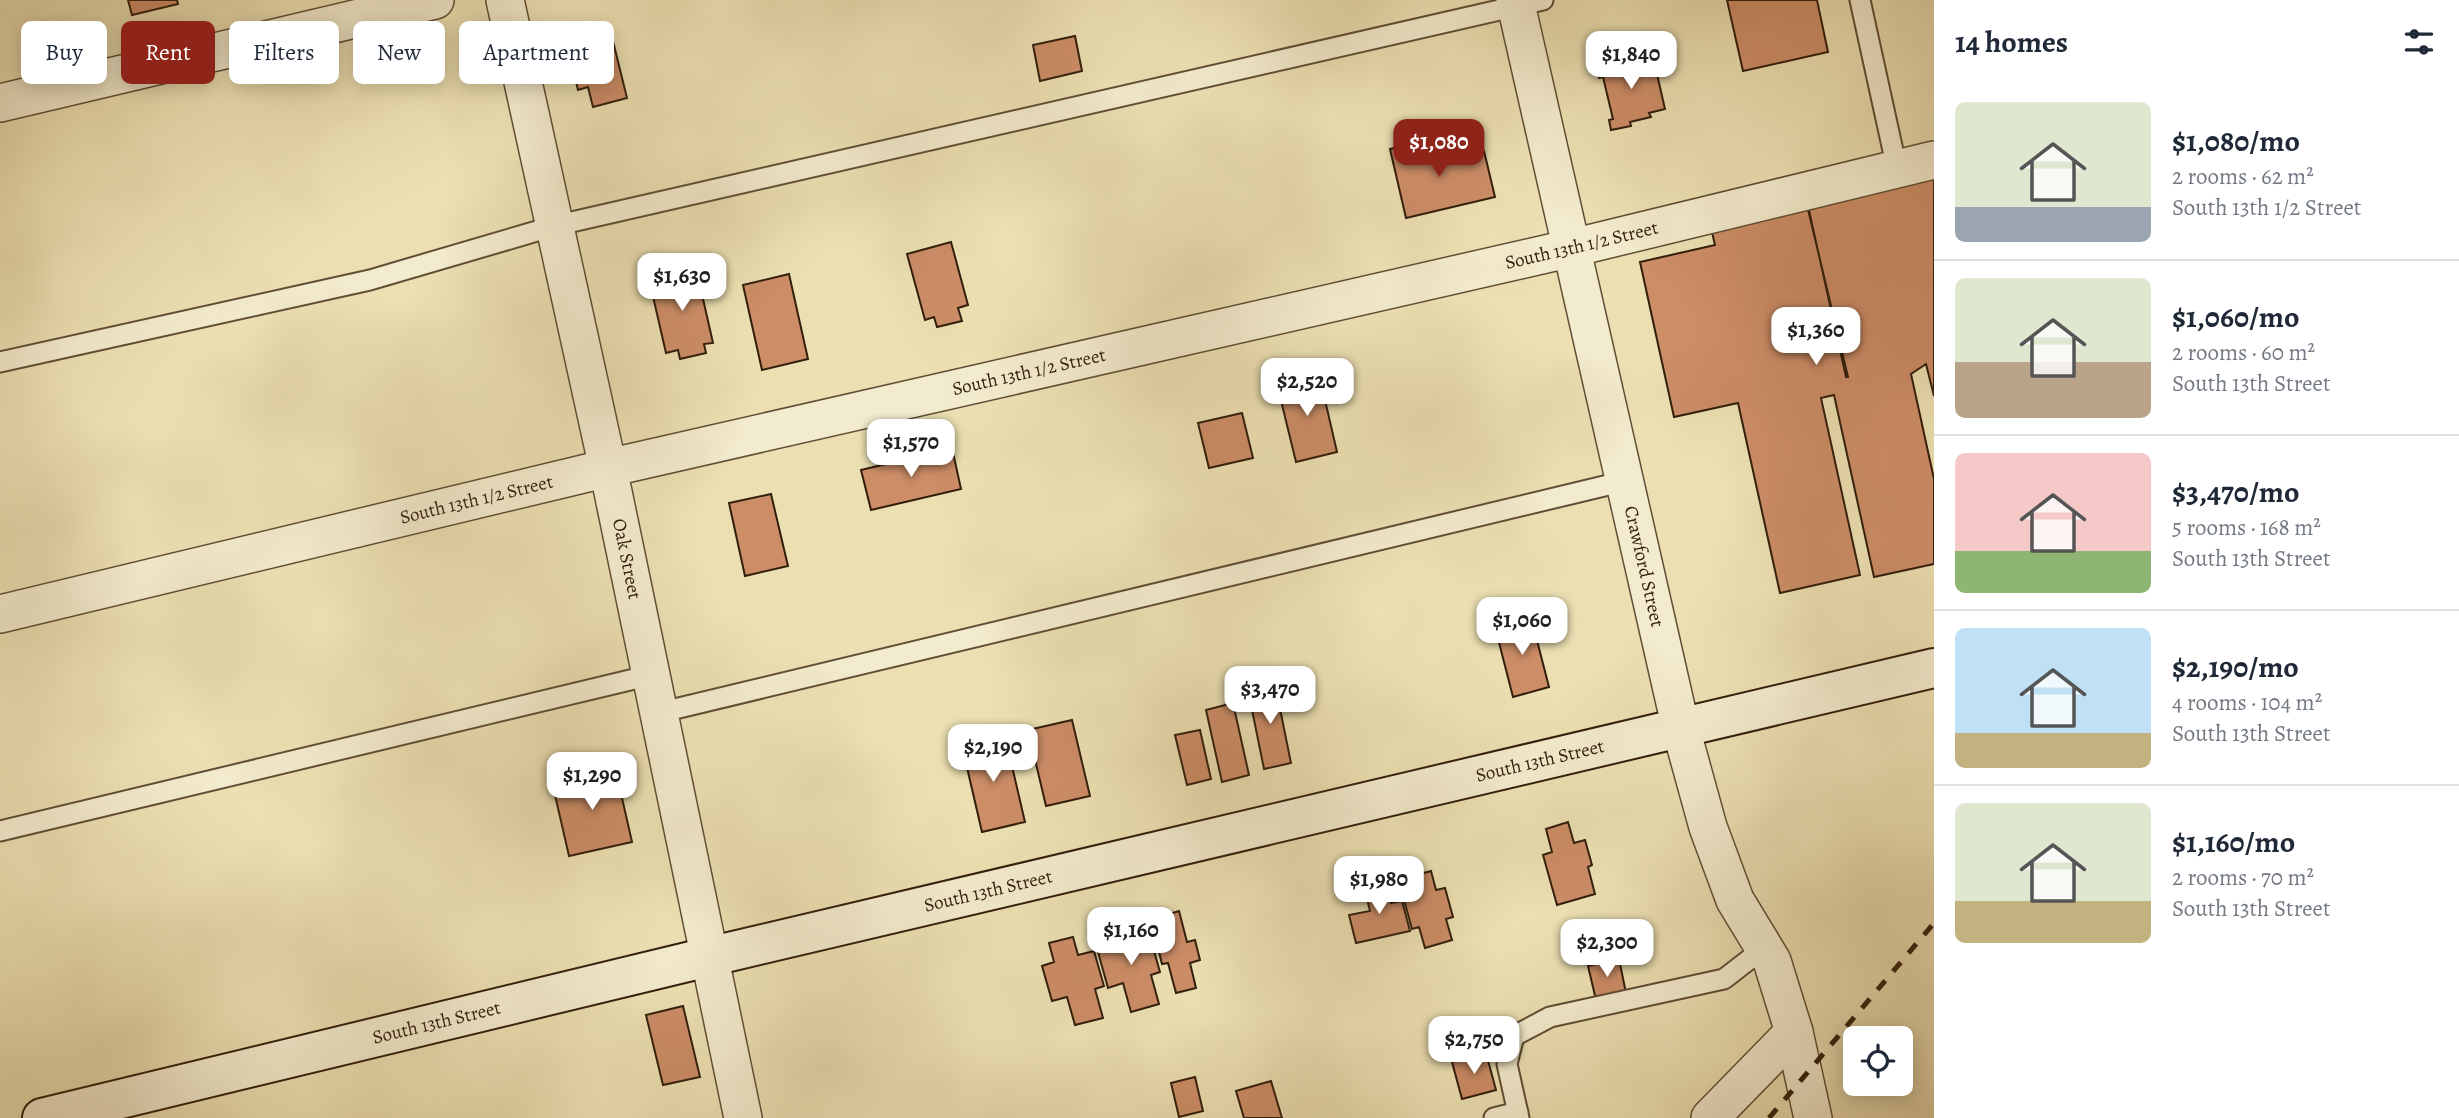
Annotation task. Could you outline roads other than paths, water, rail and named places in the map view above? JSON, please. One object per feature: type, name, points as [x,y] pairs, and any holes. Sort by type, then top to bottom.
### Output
[{"type":"main road","name":"South 13th Street","points":[[42,1118],[708,957],[1934,667]]},
{"type":"street","points":[[0,103],[435,0]]},
{"type":"street","name":"Oak Street","points":[[505,0],[608,468],[743,1118]]},
{"type":"street","name":"Crawford Street","points":[[1525,2],[1572,248],[1681,729],[1708,827],[1735,900],[1772,961],[1794,1032],[1813,1118]]},
{"type":"street","name":"South 13th 1/2 Street","points":[[0,614],[608,468],[1572,248],[1934,160]]},
{"type":"street","points":[[1710,1118],[1794,1032]]},
{"type":"lane","points":[[1860,0],[1897,169]]},
{"type":"lane","points":[[0,362],[370,280],[554,226],[1525,2]]},
{"type":"lane","points":[[658,713],[1625,481]]},
{"type":"lane","points":[[0,831],[651,675]]},
{"type":"lane","points":[[1494,1118],[1519,1115],[1507,1064],[1514,1036],[1550,1017],[1724,979],[1764,948]]},
{"type":"railway","points":[[1769,1118],[1934,923]]}]
